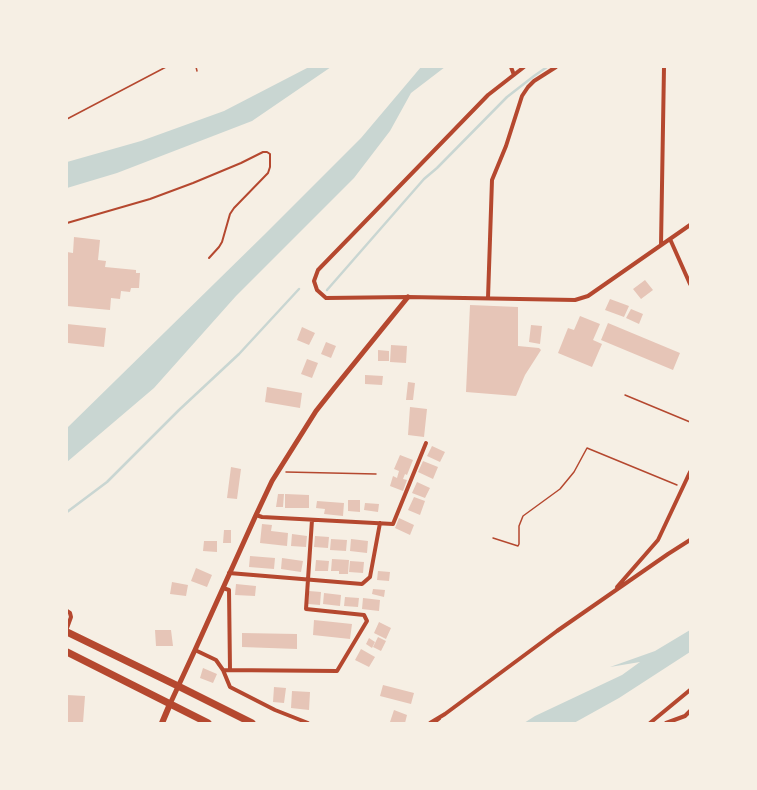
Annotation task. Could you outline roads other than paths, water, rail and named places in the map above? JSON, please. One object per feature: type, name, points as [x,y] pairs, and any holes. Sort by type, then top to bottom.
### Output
[{"type":"highway","points":[[67,632],[252,723]]},
{"type":"highway","points":[[67,652],[208,723]]},
{"type":"main road","points":[[162,723],[170,704]]},
{"type":"street","points":[[524,67],[512,71],[318,270],[314,281],[316,290],[326,298],[408,297],[575,300],[588,296],[690,225]]},
{"type":"street","points":[[488,298],[492,180],[506,146],[522,96],[528,87],[556,67]]},
{"type":"street","points":[[661,245],[664,67]]},
{"type":"street","points":[[670,239],[690,284]]},
{"type":"street","points":[[170,704],[229,573],[279,469],[316,411],[408,297]]},
{"type":"street","points":[[256,515],[262,517],[393,524],[426,443]]},
{"type":"street","points":[[612,592],[658,540],[690,472]]},
{"type":"street","points":[[223,670],[336,671],[367,621],[364,615],[306,609],[312,520]]},
{"type":"street","points":[[229,573],[362,584],[370,577],[380,523]]},
{"type":"street","points":[[430,723],[445,714],[612,592],[690,540]]},
{"type":"street","points":[[223,588],[229,590],[230,670]]},
{"type":"street","points":[[67,611],[71,616],[67,628]]},
{"type":"street","points":[[195,650],[216,660],[223,670],[230,687],[275,710],[308,723]]},
{"type":"street","points":[[650,723],[690,690]]},
{"type":"street","points":[[666,723],[685,716],[690,711]]},
{"type":"lane","points":[[67,223],[132,204],[193,183],[263,152],[267,152],[270,154],[270,168],[268,173],[234,208],[230,214],[222,242],[209,258]]},
{"type":"lane","points":[[435,723],[445,714]]},
{"type":"waterway","points":[[327,290],[424,179],[437,168],[507,97],[547,67]]},
{"type":"waterway","points":[[67,512],[107,482],[179,410],[239,354],[299,289]]}]
